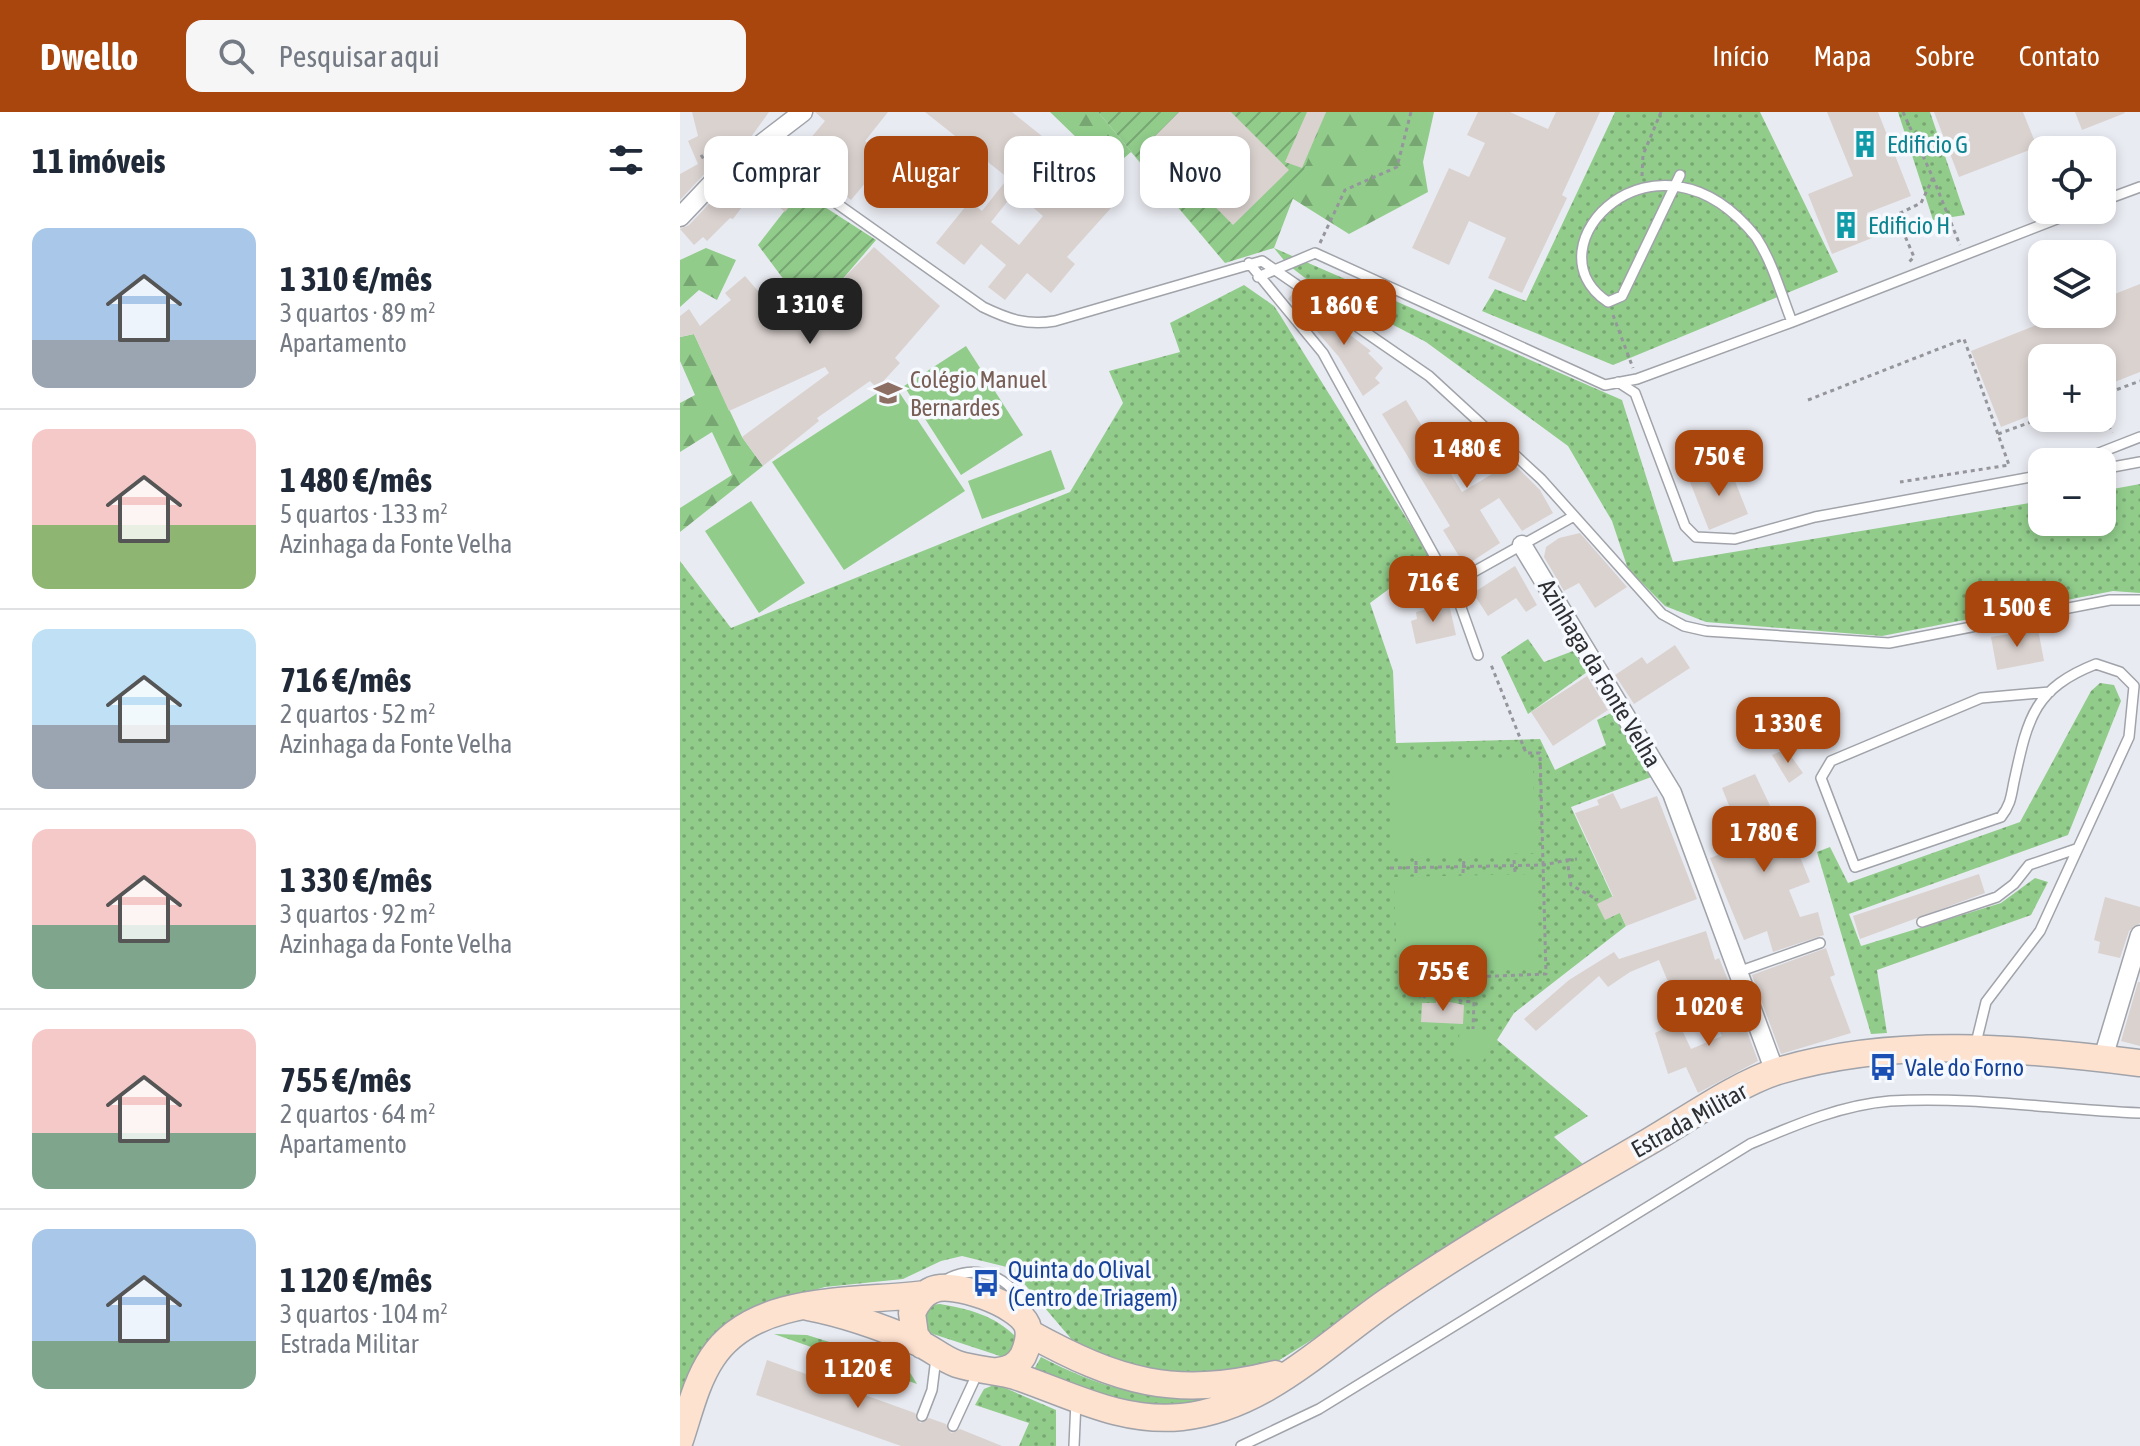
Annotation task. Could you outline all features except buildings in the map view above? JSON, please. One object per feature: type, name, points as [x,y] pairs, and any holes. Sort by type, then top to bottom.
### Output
[{"type":"street","points":[[770,136],[795,115]]},
{"type":"street","points":[[680,217],[704,192]]},
{"type":"street","name":"Azinhaga da Fonte Velha","points":[[1522,545],[1672,793],[1775,1072]]},
{"type":"street","points":[[2103,1058],[2140,935]]},
{"type":"street","name":"Estrada Militar","points":[[808,1307],[833,1312],[929,1350],[1139,1418],[1209,1413],[1242,1402],[1294,1369],[1389,1300],[1572,1187],[1775,1072],[1881,1051],[1975,1049],[2140,1063]]},
{"type":"street","points":[[929,1291],[916,1304],[912,1322],[929,1350]]},
{"type":"street","name":"Estrada Militar","points":[[680,1440],[712,1358],[731,1336],[759,1319],[808,1307],[929,1291],[983,1296],[1019,1315],[1028,1330],[1088,1364],[1137,1381],[1190,1387],[1240,1382],[1294,1369]]},
{"type":"street","points":[[989,1370],[1016,1366],[1028,1345],[1028,1330]]},
{"type":"lane","points":[[1642,176],[1680,175],[1713,191],[1736,212],[1756,238],[1792,322]]},
{"type":"lane","points":[[1614,190],[1594,212],[1584,245],[1591,287],[1608,302],[1622,296],[1680,175]]},
{"type":"lane","points":[[2116,196],[2140,187]]},
{"type":"lane","points":[[843,208],[983,307],[1016,322],[1036,325],[1262,261],[1429,376],[1541,479],[1662,614],[1684,626],[1706,631],[1889,643],[2110,600],[2140,600]]},
{"type":"lane","points":[[1258,277],[1315,253],[1605,385],[1637,379],[1914,276],[2043,224]]},
{"type":"lane","points":[[1249,263],[1323,353],[1458,599],[1478,655]]},
{"type":"lane","points":[[1618,382],[1635,393],[1685,526],[1696,537],[1735,539],[1815,517],[2028,478]]},
{"type":"lane","points":[[2112,448],[2140,437]]},
{"type":"lane","points":[[2116,466],[2140,462]]},
{"type":"lane","points":[[1468,575],[1574,516]]},
{"type":"lane","points":[[1975,1049],[1986,1002],[2040,931],[2129,737],[2134,686],[2120,672],[2096,664],[2064,676],[2050,692],[2029,715],[2011,804],[2001,817],[1855,867],[1821,778],[1831,761],[1981,698],[2050,692]]},
{"type":"lane","points":[[1922,922],[1997,897],[2014,884],[2029,865],[2076,849]]},
{"type":"lane","points":[[1682,1012],[1820,943]]},
{"type":"lane","points":[[1241,1446],[1319,1409],[1750,1144],[1813,1117],[1888,1101],[2004,1102],[2140,1113]]},
{"type":"lane","points":[[922,1416],[932,1390],[929,1350]]},
{"type":"lane","points":[[953,1426],[969,1385],[989,1370]]},
{"type":"lane","points":[[1074,1446],[1076,1400]]},
{"type":"path","points":[[1315,253],[1345,190],[1397,167],[1411,112]]},
{"type":"path","points":[[1642,176],[1643,155],[1661,112]]},
{"type":"path","points":[[1903,112],[1964,254]]},
{"type":"path","points":[[1914,276],[1908,263],[1914,257],[1896,215],[1921,203],[1933,178]]},
{"type":"path","points":[[1608,302],[1637,379]]},
{"type":"path","points":[[1808,400],[1964,339],[2009,465],[1900,482]]},
{"type":"path","points":[[2116,390],[2140,381]]},
{"type":"path","points":[[1998,434],[2028,423]]},
{"type":"path","points":[[1446,993],[1446,978],[1546,974],[1540,753],[1526,753],[1486,654],[1478,655]]},
{"type":"path","points":[[1463,873],[1464,858]]},
{"type":"path","points":[[1390,868],[1416,864],[1544,865],[1577,859]]},
{"type":"path","points":[[1567,860],[1571,885],[1598,900]]},
{"type":"path","points":[[1514,863],[1515,872]]},
{"type":"path","points":[[1416,864],[1416,873]]},
{"type":"path","points":[[1403,981],[1426,998],[1427,993],[1460,994],[1460,1001],[1474,1002],[1473,1029]]},
{"type":"green space","points":[[1050,112],[1098,112],[1118,136],[1075,136]]},
{"type":"green space","points":[[1098,112],[1326,112],[1274,248],[1225,263],[1179,208],[1250,208],[1250,136],[1140,136],[1140,162],[1124,143],[1124,136],[1118,136]]},
{"type":"green space","points":[[1326,112],[1434,112],[1423,162],[1428,192],[1349,234],[1290,197]]},
{"type":"green space","points":[[1615,112],[1760,112],[1838,272],[1613,365],[1482,311],[1495,289],[1526,301]]},
{"type":"green space","points":[[1898,112],[1930,112],[1965,215],[1933,220]]},
{"type":"green space","points":[[1124,143],[1140,163],[1131,152],[1124,158]]},
{"type":"green space","points":[[787,208],[826,208],[876,240],[811,316],[758,245]]},
{"type":"green space","points":[[706,248],[736,260],[717,300],[699,290],[680,307],[680,260]]},
{"type":"green space","points":[[1274,248],[1622,400],[1673,562],[2028,503],[2028,536],[2116,536],[2116,488],[2140,484],[2140,593],[2113,591],[1882,636],[1706,622],[1665,606],[1628,569],[1612,521],[1568,446],[1426,342],[1309,281],[1287,264]]},
{"type":"green space","points":[[1244,285],[1274,306],[1431,558],[1370,603],[1393,671],[1396,743],[1540,739],[1555,770],[1606,745],[1597,720],[1611,713],[1654,776],[1571,807],[1626,926],[1514,1013],[1497,1040],[1588,1116],[1554,1137],[1587,1168],[1270,1366],[1213,1377],[1151,1376],[1079,1348],[1011,1268],[962,1256],[941,1261],[903,1279],[825,1287],[764,1304],[699,1354],[680,1401],[680,561],[731,628],[1070,492],[1123,403],[1109,371],[1180,352],[1170,323]]},
{"type":"green space","points":[[694,334],[742,437],[763,466],[680,532],[680,508],[732,475],[712,432],[680,452],[680,403],[695,395],[680,361],[680,337]]},
{"type":"green space","points":[[966,346],[1023,435],[961,475],[904,386]]},
{"type":"green space","points":[[893,383],[965,491],[844,570],[772,462]]},
{"type":"green space","points":[[1051,450],[1065,489],[982,519],[968,481]]},
{"type":"green space","points":[[751,501],[805,583],[759,613],[705,531]]},
{"type":"green space","points":[[1528,639],[1544,662],[1573,651],[1587,672],[1528,714],[1501,657]]},
{"type":"green space","points":[[2100,683],[2114,685],[2121,701],[2068,835],[1849,914],[1861,946],[2001,903],[2035,878],[2048,882],[2031,915],[1877,970],[1887,1033],[1871,1034],[1817,852],[1830,847],[1848,883],[2020,822],[2091,691]]},
{"type":"green space","points":[[1533,759],[1535,853],[1394,857],[1392,762]]},
{"type":"green space","points":[[1535,874],[1538,968],[1397,971],[1394,877]]},
{"type":"green space","points":[[1460,1028],[1499,1035],[1483,1061],[1457,1058]]},
{"type":"green space","points":[[940,1304],[990,1318],[1016,1337],[1017,1346],[1006,1358],[927,1332],[925,1311],[930,1305]]},
{"type":"green space","points":[[774,1334],[807,1335],[906,1366],[917,1384]]},
{"type":"green space","points":[[1041,1357],[1082,1376],[1141,1394],[1208,1399],[1203,1405],[1138,1405],[1032,1373]]},
{"type":"green space","points":[[996,1384],[1056,1410],[1056,1446],[1019,1446],[1029,1423],[975,1405],[984,1389]]},
{"type":"place","name":"Edificio G","points":[[1865,144]]},
{"type":"place","name":"Edificio H","points":[[1846,225]]},
{"type":"place","name":"Colégio Manuel Bernardes","points":[[888,393]]},
{"type":"place","name":"Vale do Forno","points":[[1883,1067]]},
{"type":"place","name":"Quinta do Olival (Centro de Triagem)","points":[[986,1283]]}]
